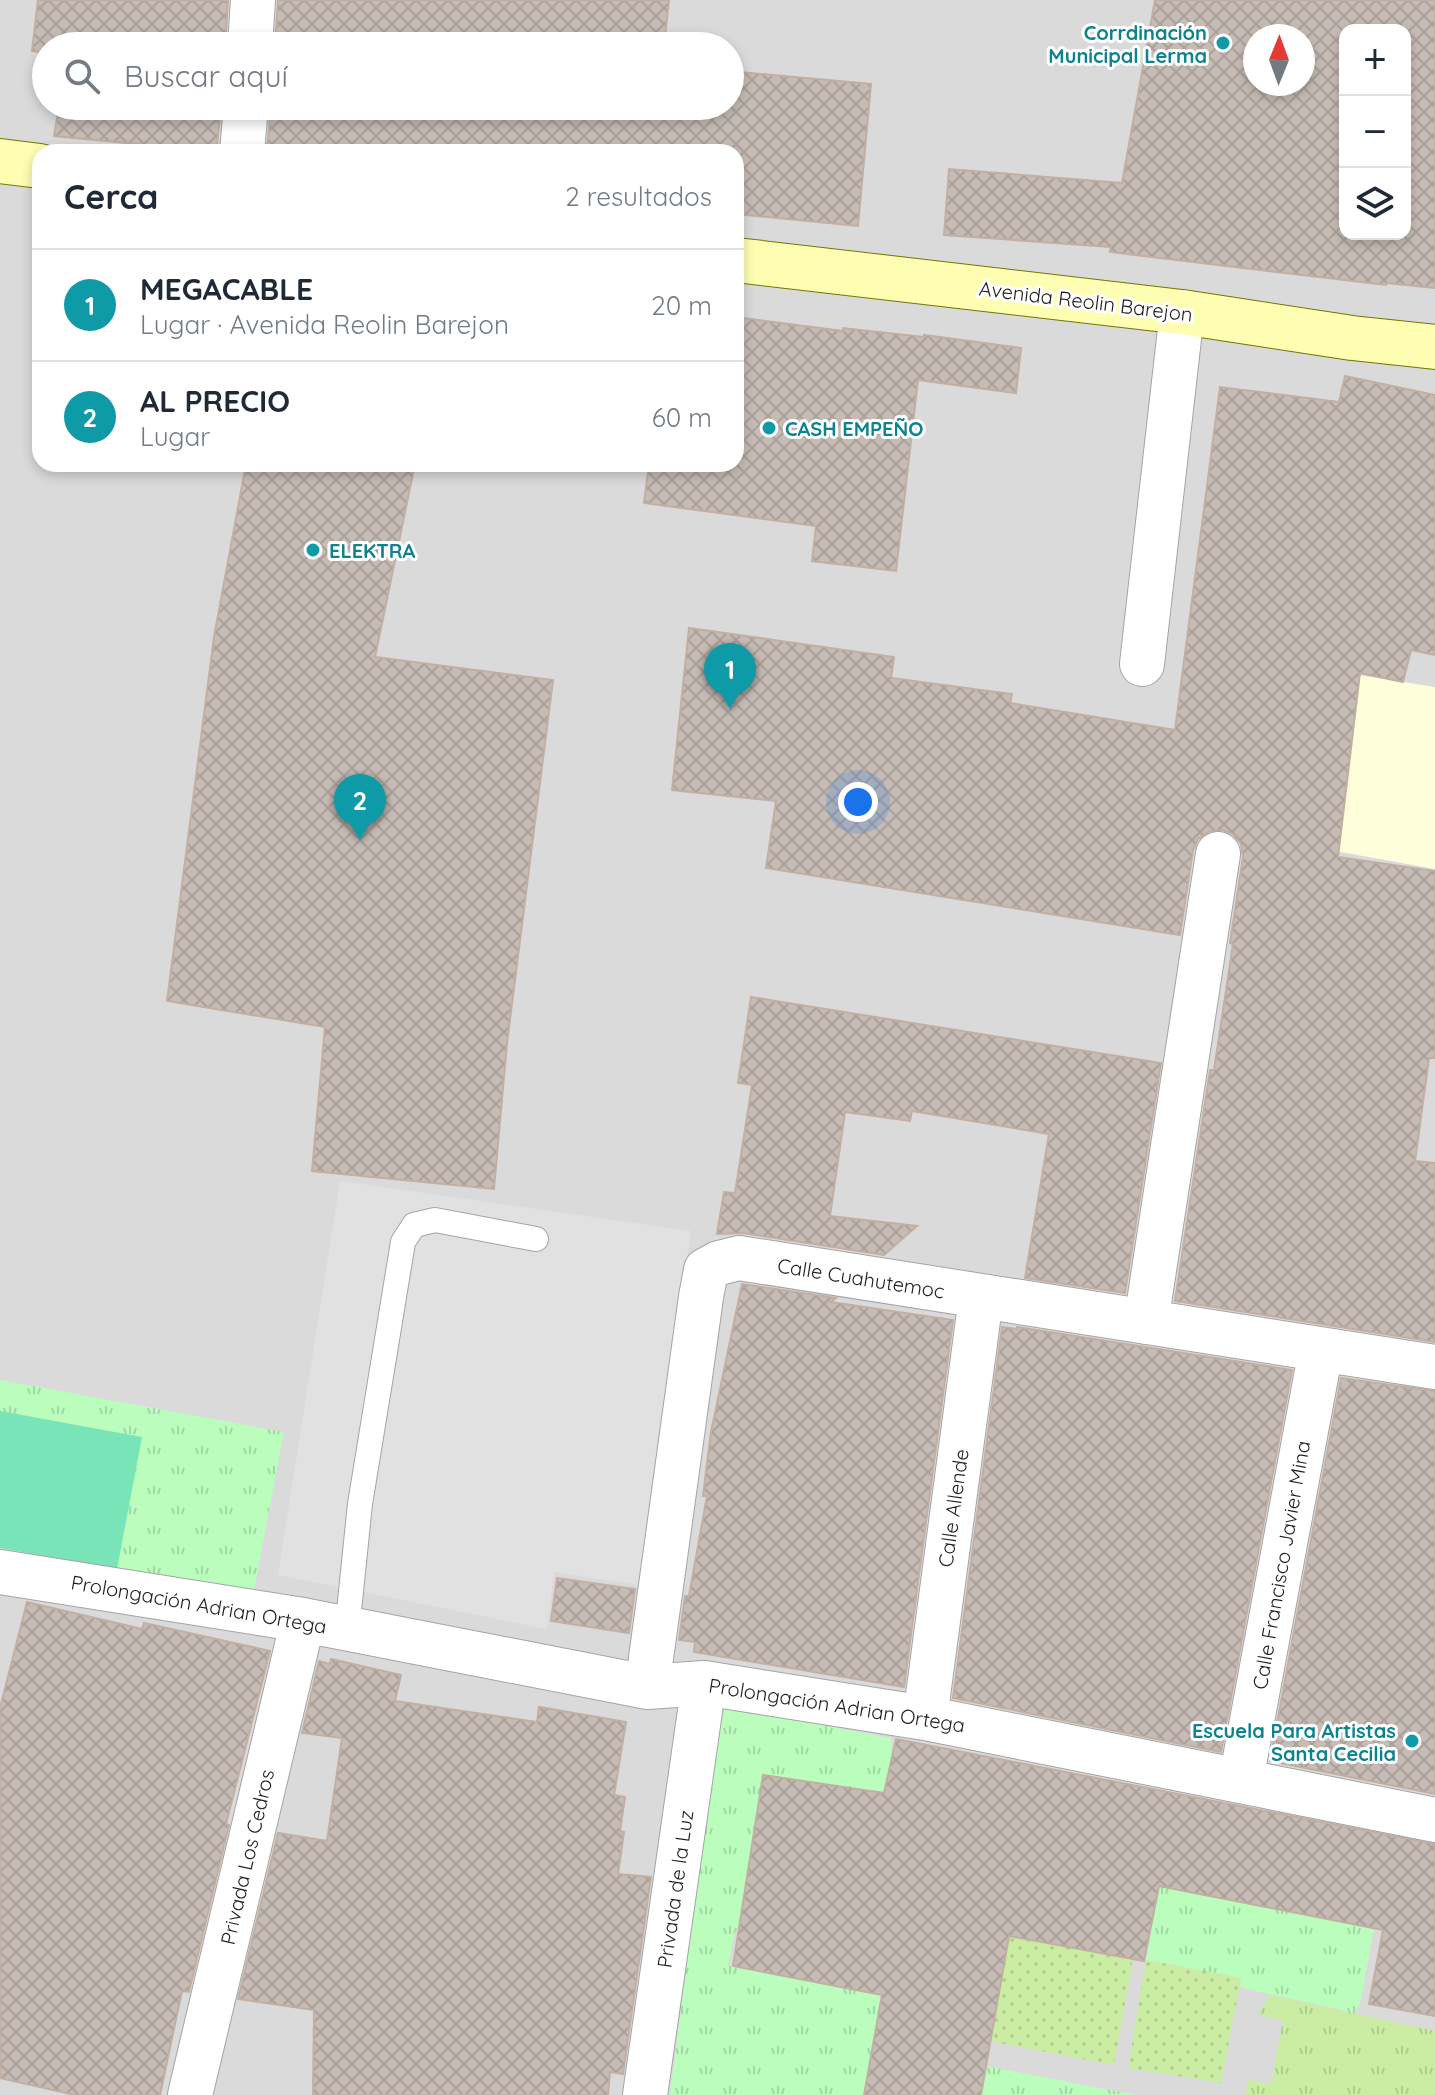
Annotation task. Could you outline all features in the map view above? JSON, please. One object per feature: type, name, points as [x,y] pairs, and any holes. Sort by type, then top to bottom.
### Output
[{"type":"main road","points":[[0,161],[32,165]]},
{"type":"main road","name":"Avenida Reolin Barejon","points":[[744,261],[1182,312],[1352,338],[1435,347]]},
{"type":"street","points":[[251,32],[253,0]]},
{"type":"street","points":[[243,144],[245,120]]},
{"type":"street","points":[[1142,664],[1182,312]]},
{"type":"street","points":[[1146,1322],[1218,854]]},
{"type":"street","name":"Calle Cuahutemoc","points":[[647,1687],[706,1270],[719,1263],[739,1258],[1435,1367]]},
{"type":"street","name":"Calle Allende","points":[[925,1718],[981,1298]]},
{"type":"street","name":"Calle Francisco Javier Mina","points":[[1241,1780],[1321,1350]]},
{"type":"street","name":"Prolongación Adrian Ortega","points":[[2,1579],[303,1620],[647,1687],[704,1683],[925,1718],[1435,1820]]},
{"type":"street","name":"Privada Los Cedros","points":[[190,2095],[303,1620]]},
{"type":"street","name":"Privada de la Luz","points":[[645,2095],[704,1683]]},
{"type":"lane","points":[[347,1630],[360,1504],[403,1242],[414,1225],[435,1220],[536,1239]]},
{"type":"shaded area","points":[[0,0],[1435,0],[1435,2095],[0,2095]]},
{"type":"shaded area","points":[[1359,675],[1435,687],[1435,869],[1280,841]]},
{"type":"shaded area","points":[[340,1181],[691,1231],[640,1585],[554,1572],[547,1629],[278,1575]]},
{"type":"green space","points":[[0,1380],[284,1432],[253,1595],[0,1548]]},
{"type":"green space","points":[[0,1411],[142,1437],[117,1569],[0,1548]]},
{"type":"green space","points":[[724,1707],[891,1738],[892,1757],[884,1792],[764,1776],[847,1953],[735,1931],[728,1965],[883,1994],[864,2095],[670,2095],[702,1844]]},
{"type":"green space","points":[[1159,1886],[1374,1928],[1360,2004],[1355,2013],[1239,1987],[1241,1978],[1146,1960]]},
{"type":"green space","points":[[1009,1936],[1133,1959],[1114,2065],[989,2041]]},
{"type":"green space","points":[[1146,1960],[1241,1978],[1221,2083],[1128,2068]]},
{"type":"green space","points":[[1269,1995],[1435,2031],[1435,2095],[1246,2095],[1248,2080],[1271,2084],[1283,2021],[1259,2015]]},
{"type":"green space","points":[[986,2066],[1136,2095],[981,2095]]},
{"type":"building","points":[[38,0],[228,0],[226,32],[34,32]]},
{"type":"building","points":[[278,0],[669,0],[666,32],[276,32]]},
{"type":"building","points":[[1155,0],[1435,0],[1435,288],[1386,285],[1110,252],[1111,247],[944,235],[949,169],[1122,183]]},
{"type":"building","points":[[744,72],[871,84],[858,226],[744,215],[744,144],[268,144],[270,120],[744,120]]},
{"type":"building","points":[[57,120],[220,120],[217,144],[137,144],[54,136]]},
{"type":"building","points":[[744,318],[843,331],[843,328],[924,335],[1021,348],[1016,393],[918,380],[896,571],[812,561],[816,526],[644,503],[648,472],[744,472]]},
{"type":"building","points":[[1345,376],[1435,395],[1435,655],[1411,650],[1403,682],[1360,673],[1338,857],[1435,871],[1435,1058],[1429,1058],[1415,1161],[1435,1163],[1435,1342],[1175,1301],[1210,1070],[1214,1070],[1233,944],[1230,943],[1243,857],[1241,844],[1233,834],[1223,830],[1210,831],[1198,839],[1193,850],[1180,935],[766,868],[776,801],[672,790],[689,628],[894,657],[891,678],[1012,694],[1010,703],[1175,730],[1220,387],[1339,402]]},
{"type":"building","points":[[245,472],[413,472],[375,657],[553,680],[507,1043],[494,1189],[312,1171],[325,1027],[167,1001],[214,637]]},
{"type":"building","points":[[751,997],[1161,1063],[1125,1293],[1025,1278],[1049,1134],[912,1111],[910,1121],[845,1112],[830,1216],[917,1226],[884,1255],[743,1233],[717,1234],[724,1192],[735,1193],[752,1085],[738,1083]]},
{"type":"building","points":[[742,1284],[836,1298],[831,1302],[953,1320],[904,1687],[694,1652],[695,1642],[679,1640],[685,1596],[689,1596],[707,1496],[703,1496],[711,1432]]},
{"type":"building","points":[[1002,1327],[1292,1370],[1221,1752],[953,1698]]},
{"type":"building","points":[[1341,1378],[1435,1391],[1435,1794],[1270,1761]]},
{"type":"building","points":[[557,1578],[635,1589],[629,1633],[551,1621]]},
{"type":"building","points":[[27,1602],[142,1629],[144,1623],[270,1651],[226,1824],[229,1825],[189,1992],[182,1991],[160,2095],[75,2095],[0,2078],[0,1708]]},
{"type":"building","points":[[331,1659],[401,1675],[395,1701],[537,1722],[539,1707],[626,1722],[614,1795],[625,1797],[618,1874],[651,1877],[623,2074],[610,2072],[608,2095],[313,2095],[314,2010],[238,1999],[278,1833],[327,1841],[342,1738],[302,1733],[319,1661],[330,1664]]},
{"type":"building","points":[[896,1739],[1435,1844],[1435,2016],[1369,2004],[1383,1930],[1159,1886],[1144,1961],[1009,1936],[981,2095],[864,2095],[882,1995],[733,1966],[763,1775],[884,1793]]},
{"type":"place","name":"Corrdinación Municipal Lerma","points":[[1223,43]]},
{"type":"place","name":"CASH EMPEÑO","points":[[769,428]]},
{"type":"place","name":"ELEKTRA","points":[[313,550]]},
{"type":"place","name":"MEGACABLE","points":[[730,709]]},
{"type":"place","name":"AL PRECIO","points":[[360,840]]},
{"type":"place","name":"Escuela Para Artistas Santa Cecilia","points":[[1412,1741]]}]
